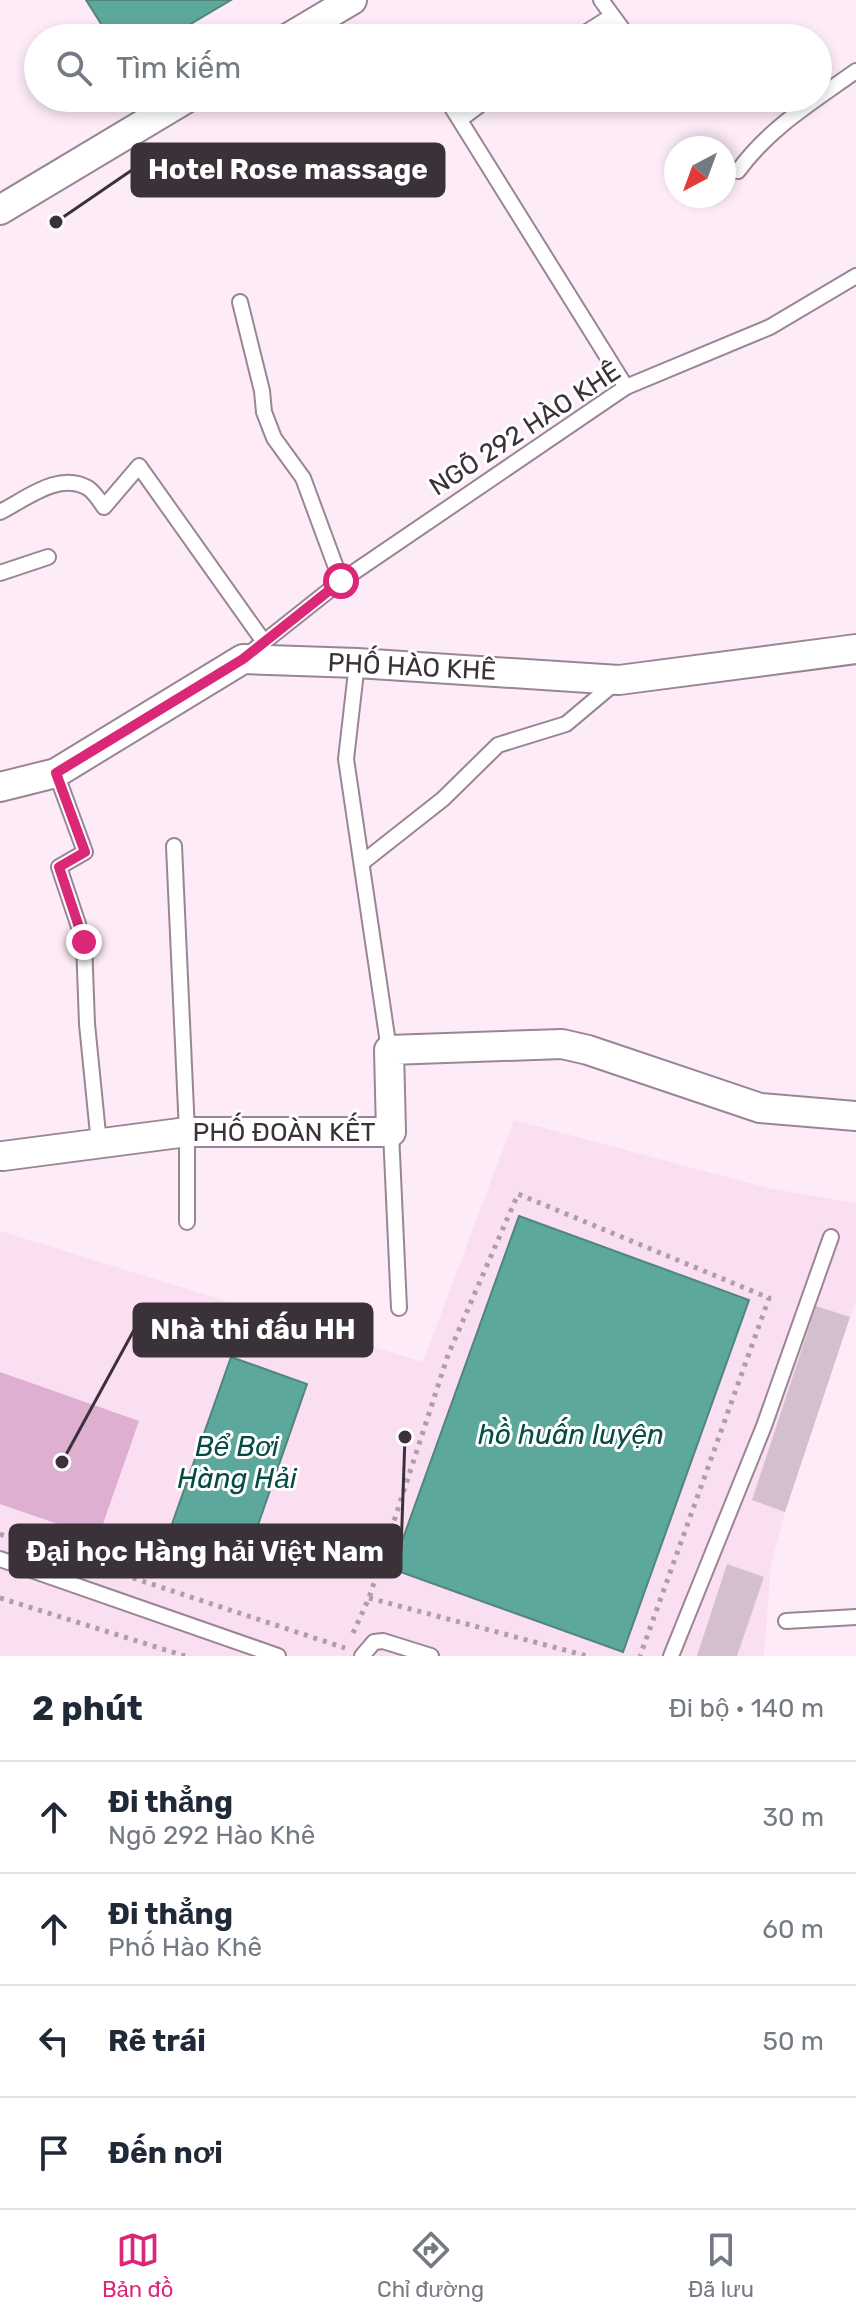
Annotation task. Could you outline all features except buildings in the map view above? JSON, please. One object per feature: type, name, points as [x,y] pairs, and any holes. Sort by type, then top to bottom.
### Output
[{"type":"street","points":[[312,24],[352,0]]},
{"type":"street","points":[[0,210],[164,112]]},
{"type":"street","name":"PHỐ HÀO KHÊ","points":[[253,650],[357,663],[619,680],[856,649]]},
{"type":"street","points":[[0,787],[56,773],[253,650]]},
{"type":"street","points":[[389,1050],[562,1044],[760,1108],[856,1116]]},
{"type":"street","name":"PHỐ ĐOÀN KẾT","points":[[1,1150],[99,1144],[187,1132],[391,1132],[389,1050]]},
{"type":"lane","points":[[601,0],[618,24]]},
{"type":"lane","points":[[599,24],[612,16]]},
{"type":"lane","points":[[832,88],[856,71]]},
{"type":"lane","points":[[456,112],[626,387]]},
{"type":"lane","points":[[461,119],[470,112]]},
{"type":"lane","points":[[738,171],[753,150],[800,112]]},
{"type":"lane","name":"NGÕ 292 HÀO KHÊ","points":[[253,650],[341,581],[626,387],[770,327],[856,276]]},
{"type":"lane","points":[[240,302],[262,391],[264,412],[274,438],[303,478],[341,581]]},
{"type":"lane","points":[[0,512],[65,481],[89,488],[104,507],[139,466],[253,650]]},
{"type":"lane","points":[[0,573],[48,557]]},
{"type":"lane","points":[[357,663],[346,759],[389,1050]]},
{"type":"lane","points":[[363,862],[443,799],[498,745],[566,724],[619,680]]},
{"type":"lane","points":[[56,773],[85,852],[59,867],[84,942],[87,1024],[99,1144]]},
{"type":"lane","points":[[174,846],[187,1132],[187,1222]]},
{"type":"lane","points":[[391,1132],[399,1308]]},
{"type":"lane","points":[[671,1656],[764,1426],[831,1237]]},
{"type":"lane","points":[[0,1559],[278,1656]]},
{"type":"lane","points":[[786,1621],[856,1617]]},
{"type":"lane","points":[[362,1656],[374,1642],[383,1641],[431,1656]]},
{"type":"path","points":[[0,1534],[346,1649],[369,1598],[448,1355],[518,1194],[769,1298],[640,1656]]},
{"type":"path","points":[[0,1598],[185,1656]]},
{"type":"path","points":[[369,1598],[587,1656]]},
{"type":"shaded area","points":[[514,1120],[768,1188],[856,1203],[856,1300],[785,1512],[771,1565],[764,1656],[0,1656],[0,1231],[423,1362]]},
{"type":"shaded area","points":[[0,1372],[139,1421],[98,1538],[0,1504]]},
{"type":"water","points":[[86,0],[231,0],[191,24],[101,24]]},
{"type":"water","name":"hồ huấn luyện","points":[[519,1216],[749,1300],[623,1652],[392,1569]]},
{"type":"water","name":"Bể Bơi Hàng Hải","points":[[231,1357],[307,1384],[243,1568],[166,1541]]},
{"type":"place","name":"Hotel Rose massage","points":[[56,222]]},
{"type":"place","name":"Đại học Hàng hải Việt Nam","points":[[405,1437]]},
{"type":"place","name":"Nhà thi đấu HH","points":[[62,1462]]},
{"type":"route","points":[[84,942],[59,867],[85,852],[56,773],[243,659],[341,581]]}]
